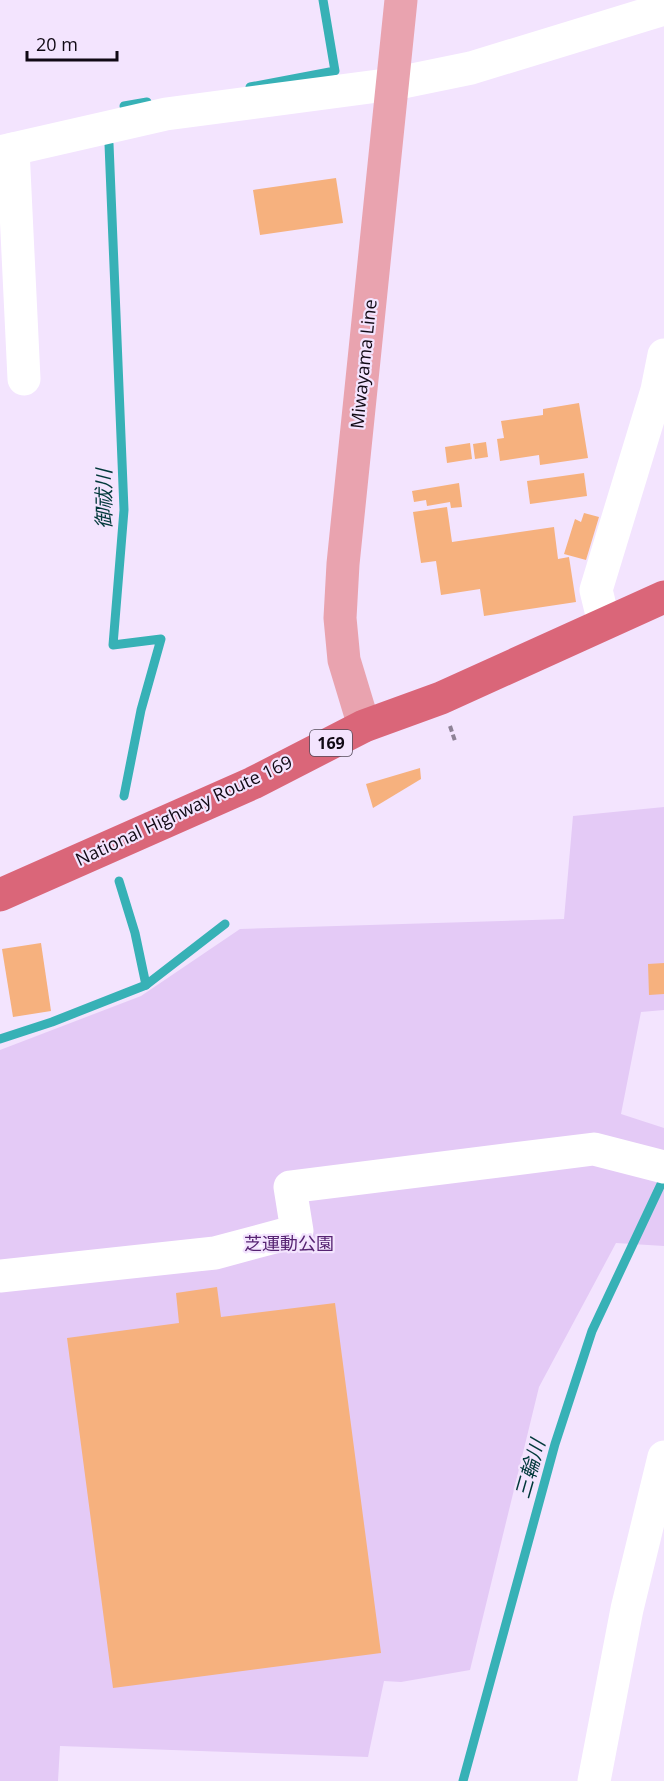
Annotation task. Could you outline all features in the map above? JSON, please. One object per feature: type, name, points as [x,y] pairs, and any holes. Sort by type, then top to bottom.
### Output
[{"type":"highway","name":"National Highway Route 169","points":[[0,895],[253,783],[364,726],[441,698],[664,597]]},
{"type":"main road","name":"Miwayama Line","points":[[364,726],[344,660],[341,596],[401,0]]},
{"type":"street","points":[[24,379],[6,151],[166,114],[393,84],[471,68],[664,9]]},
{"type":"street","points":[[604,623],[596,590],[657,390],[664,355]]},
{"type":"street","points":[[0,1276],[214,1253],[297,1231],[290,1187],[594,1149],[654,1164]]},
{"type":"street","points":[[594,1781],[627,1609],[664,1457]]},
{"type":"green space","name":"芝運動公園","points":[[664,807],[664,1010],[641,1012],[621,1114],[664,1128],[664,1246],[616,1243],[539,1387],[470,1670],[401,1682],[384,1681],[368,1757],[60,1746],[58,1781],[0,1781],[0,1050],[141,996],[240,929],[564,919],[573,816]]},
{"type":"building","points":[[336,178],[343,223],[260,235],[253,190]]},
{"type":"building","points":[[579,403],[588,458],[540,465],[539,455],[500,461],[497,439],[504,438],[501,421],[543,415],[543,409]]},
{"type":"building","points":[[486,442],[488,457],[475,459],[473,444]]},
{"type":"building","points":[[470,443],[472,459],[447,463],[445,447]]},
{"type":"building","points":[[584,473],[587,496],[530,504],[527,481]]},
{"type":"building","points":[[459,483],[462,507],[451,508],[450,502],[427,506],[426,500],[414,502],[412,491]]},
{"type":"building","points":[[447,507],[452,542],[554,527],[558,559],[569,557],[576,602],[484,616],[480,589],[441,595],[436,561],[421,563],[413,512]]},
{"type":"building","points":[[584,513],[599,517],[586,560],[564,554],[575,519],[581,522]]},
{"type":"building","points":[[420,768],[421,779],[373,808],[366,784]]},
{"type":"building","points":[[41,943],[51,1011],[13,1017],[2,949]]},
{"type":"building","points":[[664,963],[664,994],[649,995],[648,964]]},
{"type":"building","points":[[217,1287],[221,1317],[335,1303],[381,1653],[113,1688],[67,1338],[179,1323],[176,1293]]},
{"type":"waterway","name":"御祓川","points":[[250,87],[335,71],[323,0]]},
{"type":"waterway","name":"御祓川","points":[[124,106],[147,102]]},
{"type":"waterway","name":"御祓川","points":[[109,144],[124,510],[113,645],[161,639],[141,710],[124,796]]},
{"type":"waterway","name":"御祓川","points":[[119,881],[135,933],[146,985]]},
{"type":"waterway","points":[[0,1039],[52,1022],[146,985],[225,924]]},
{"type":"waterway","name":"三輪川","points":[[463,1781],[555,1444],[592,1331],[664,1178]]}]
